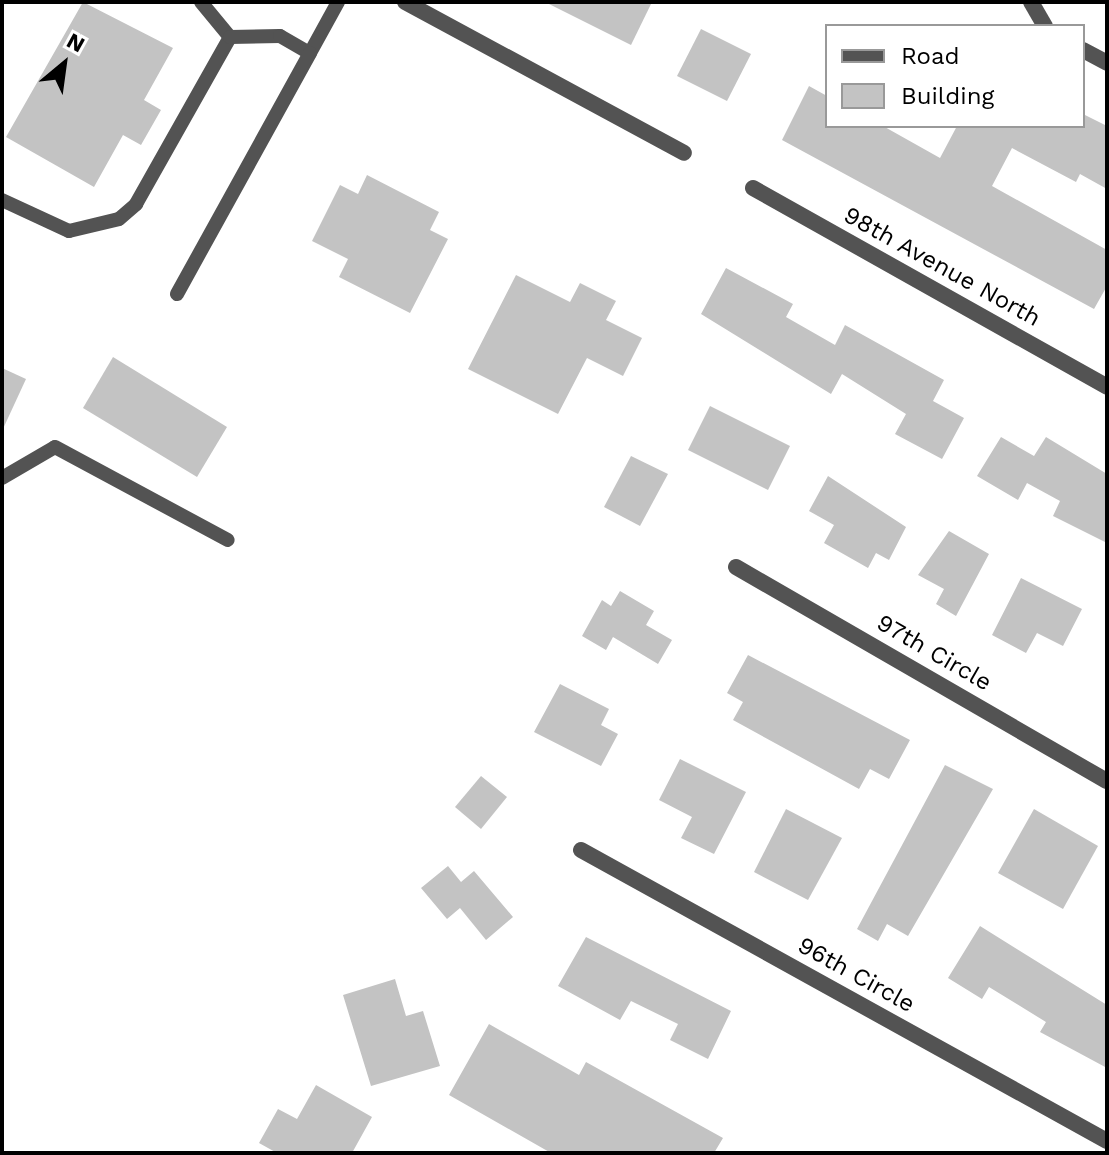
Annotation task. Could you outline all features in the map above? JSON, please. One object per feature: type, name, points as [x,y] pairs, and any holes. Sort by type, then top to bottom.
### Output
[{"type":"street","points":[[405,2],[684,153]]},
{"type":"street","points":[[1031,2],[1044,24]]},
{"type":"street","points":[[1085,51],[1107,63]]},
{"type":"street","name":"98th Avenue North","points":[[753,188],[1107,387]]},
{"type":"street","name":"97th Circle","points":[[736,567],[1107,781]]},
{"type":"street","name":"96th Circle","points":[[581,850],[1107,1141]]},
{"type":"lane","points":[[201,2],[230,37]]},
{"type":"lane","points":[[177,294],[338,2]]},
{"type":"lane","points":[[230,37],[280,36],[310,53]]},
{"type":"lane","points":[[2,200],[69,231],[119,219],[136,204],[230,37]]},
{"type":"lane","points":[[2,478],[55,447],[228,540]]},
{"type":"building","points":[[83,2],[173,48],[144,100],[161,110],[141,145],[123,135],[94,187],[6,137]]},
{"type":"building","points":[[545,2],[652,2],[631,45]]},
{"type":"building","points":[[701,29],[751,54],[727,101],[677,76]]},
{"type":"building","points":[[809,86],[825,95],[825,128],[887,128],[940,158],[956,128],[1085,128],[1085,115],[1107,126],[1107,189],[1080,174],[1076,182],[1012,148],[992,186],[1107,250],[1107,286],[1094,309],[782,140]]},
{"type":"building","points":[[367,175],[439,212],[430,230],[448,239],[410,313],[339,277],[348,259],[312,241],[340,185],[358,194]]},
{"type":"building","points":[[726,268],[793,304],[786,317],[835,345],[845,325],[944,380],[933,401],[964,418],[942,459],[895,434],[906,414],[842,374],[831,394],[701,314]]},
{"type":"building","points":[[516,275],[570,302],[580,283],[616,301],[606,320],[642,338],[623,376],[587,358],[558,414],[468,369]]},
{"type":"building","points":[[113,357],[227,427],[197,477],[83,408]]},
{"type":"building","points":[[2,368],[26,379],[2,431]]},
{"type":"building","points":[[710,406],[790,446],[768,490],[688,450]]},
{"type":"building","points":[[1001,437],[1034,456],[1046,437],[1107,474],[1107,543],[1053,516],[1060,501],[1027,483],[1018,500],[977,476]]},
{"type":"building","points":[[631,456],[668,474],[640,526],[604,507]]},
{"type":"building","points":[[828,476],[906,527],[889,560],[876,553],[868,568],[824,543],[834,525],[809,511]]},
{"type":"building","points":[[949,531],[989,554],[956,616],[936,604],[944,589],[918,575]]},
{"type":"building","points":[[1021,578],[1082,609],[1063,646],[1037,633],[1026,653],[992,635]]},
{"type":"building","points":[[620,591],[654,611],[646,625],[672,640],[658,664],[613,637],[606,650],[582,636],[602,600],[611,606]]},
{"type":"building","points":[[748,655],[910,740],[889,779],[870,769],[859,789],[733,720],[743,702],[727,693]]},
{"type":"building","points":[[560,684],[609,709],[601,725],[618,734],[601,766],[534,732]]},
{"type":"building","points":[[680,759],[746,792],[714,854],[681,838],[692,817],[659,800]]},
{"type":"building","points":[[945,765],[993,789],[908,936],[887,924],[878,941],[857,929]]},
{"type":"building","points":[[481,776],[507,797],[481,829],[455,807]]},
{"type":"building","points":[[786,809],[842,838],[808,900],[754,872]]},
{"type":"building","points":[[1034,809],[1098,846],[1063,909],[998,873]]},
{"type":"building","points":[[448,866],[461,882],[474,871],[513,917],[486,940],[460,908],[447,919],[421,888]]},
{"type":"building","points":[[980,926],[1107,1005],[1107,1068],[1040,1032],[1046,1022],[989,987],[982,999],[948,978]]},
{"type":"building","points":[[586,937],[731,1011],[708,1059],[670,1040],[678,1024],[631,1001],[620,1020],[558,986]]},
{"type":"building","points":[[395,979],[406,1016],[423,1011],[440,1066],[371,1086],[343,995]]},
{"type":"building","points":[[489,1024],[579,1075],[586,1062],[723,1138],[714,1153],[551,1153],[449,1095]]},
{"type":"building","points":[[316,1085],[372,1117],[352,1153],[277,1153],[259,1143],[278,1109],[297,1119]]}]
